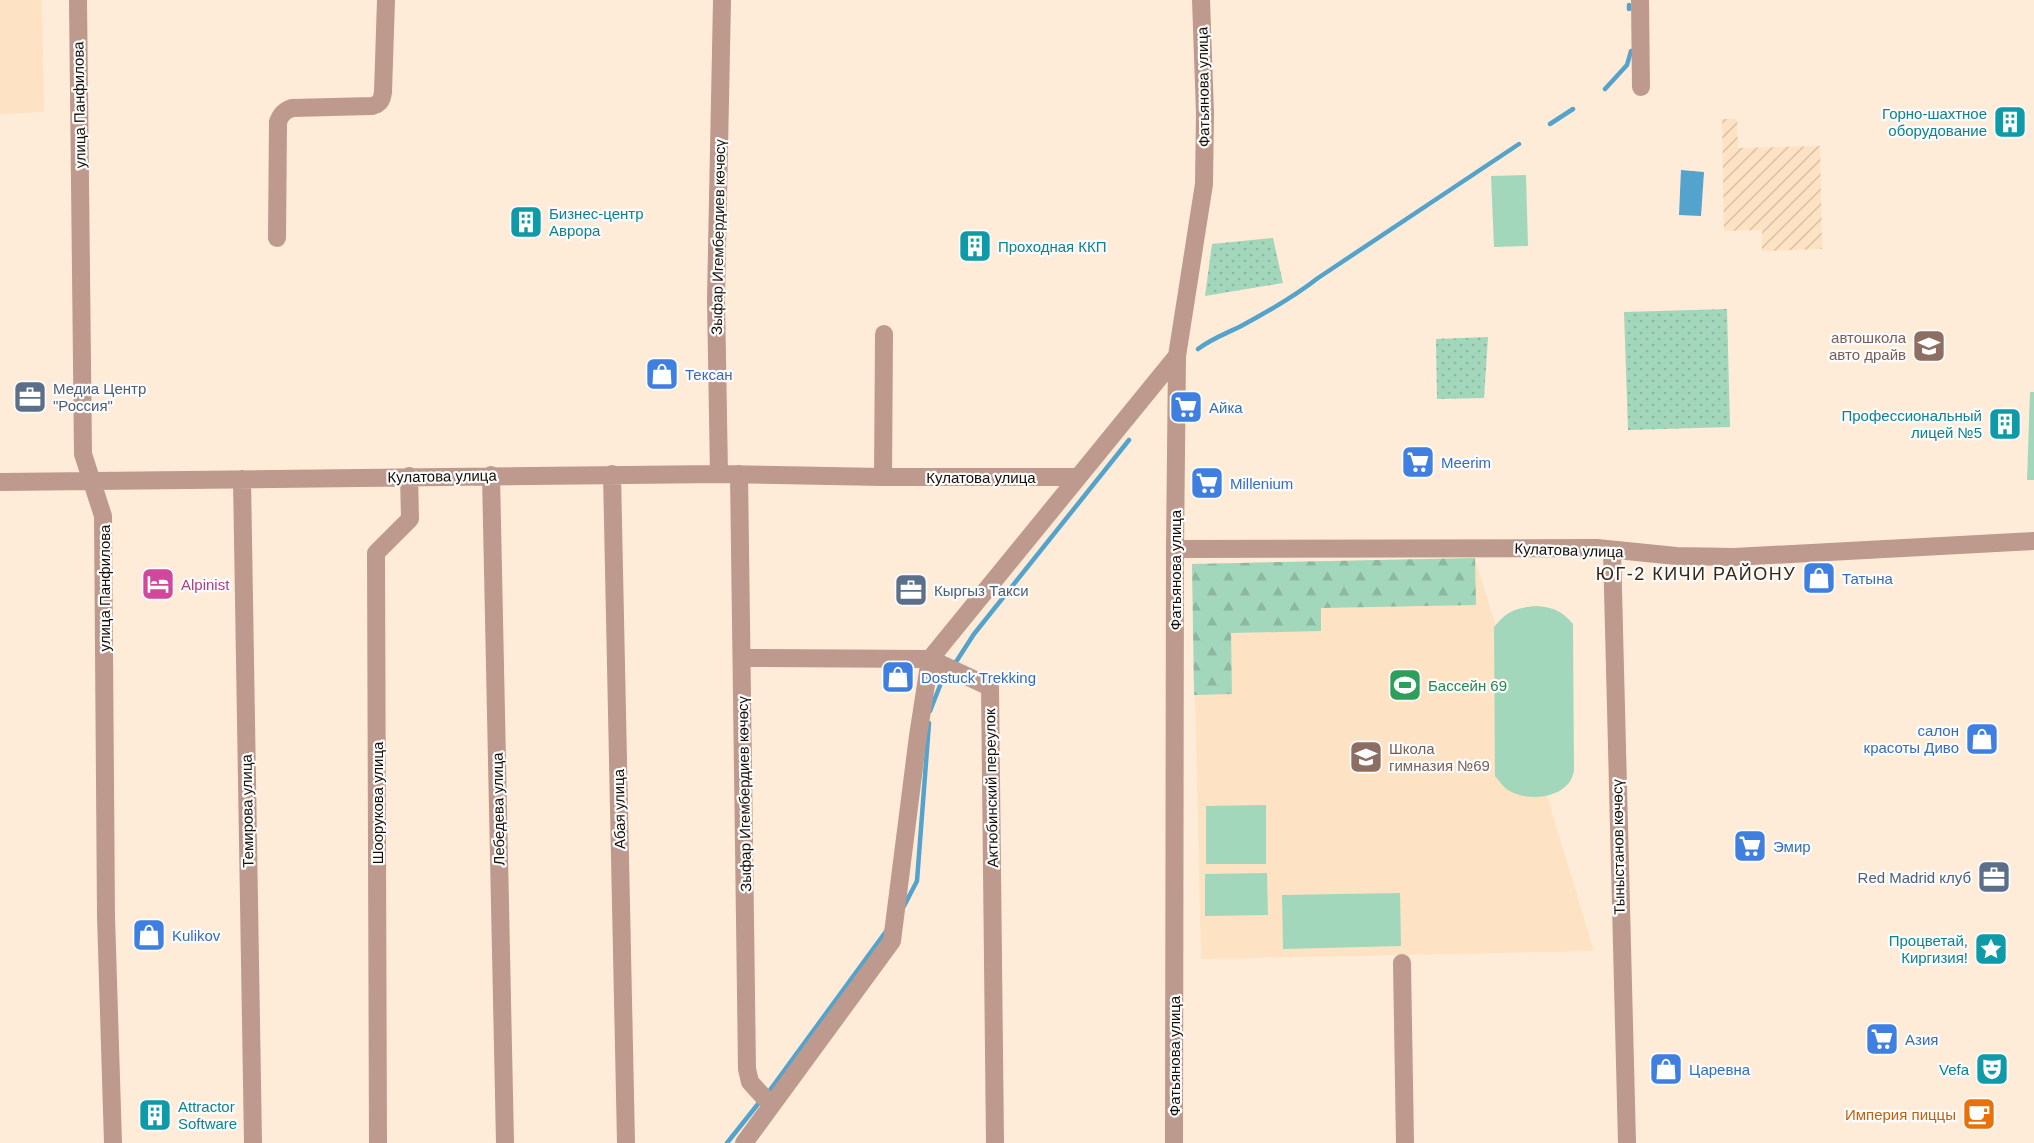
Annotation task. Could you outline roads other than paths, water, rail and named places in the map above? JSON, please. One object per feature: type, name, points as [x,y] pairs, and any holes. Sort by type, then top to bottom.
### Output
[{"type":"street","name":"улица Панфилова","points":[[78,0],[83,454],[103,516],[106,916],[113,1143]]},
{"type":"street","points":[[277,238],[278,122],[280,116],[284,111],[292,108],[379,104],[384,92],[386,0]]},
{"type":"street","name":"Зыфар Игембердиев көчөсү","points":[[719,474],[716,299],[722,0]]},
{"type":"street","name":"Фатьянова улица","points":[[1174,1143],[1174,549],[1177,356],[1204,184],[1205,113],[1201,0]]},
{"type":"street","points":[[1640,0],[1641,87]]},
{"type":"street","points":[[883,477],[884,334]]},
{"type":"street","points":[[744,1143],[892,941],[930,659],[1177,356]]},
{"type":"street","name":"Кулатова улица","points":[[0,482],[612,474],[1078,477]]},
{"type":"street","name":"Абая улица","points":[[612,474],[626,1143]]},
{"type":"street","name":"Зыфар Игембердиев көчөсү","points":[[739,474],[747,1069],[750,1082],[771,1105]]},
{"type":"street","name":"Шоорукова улица","points":[[378,1143],[376,553],[410,519],[409,476]]},
{"type":"street","name":"Лебедева улица","points":[[491,476],[505,1143]]},
{"type":"street","name":"Темирова улица","points":[[242,479],[253,1143]]},
{"type":"street","name":"Кулатова улица","points":[[1174,549],[1597,548],[1676,556],[1734,557],[2034,541]]},
{"type":"street","name":"Тыныстанов көчөсү","points":[[1612,550],[1627,1143]]},
{"type":"street","name":"Актюбинский переулок","points":[[742,658],[930,659],[990,687],[995,1143]]},
{"type":"street","points":[[1402,963],[1405,1143]]},
{"type":"water","points":[[1681,170],[1704,172],[1701,216],[1679,215]]},
{"type":"waterway","points":[[1605,89],[1627,65],[1631,51]]},
{"type":"waterway","points":[[1550,124],[1573,109]]},
{"type":"waterway","points":[[1198,349],[1291,297],[1519,144]]},
{"type":"waterway","points":[[954,665],[974,634],[1129,440]]},
{"type":"waterway","points":[[930,711],[947,674]]},
{"type":"waterway","points":[[904,906],[917,881],[929,723]]},
{"type":"waterway","points":[[770,1090],[887,930]]},
{"type":"waterway","points":[[727,1143],[758,1104]]},
{"type":"place","name":"Горно-шахтное оборудование","points":[[2010,122]]},
{"type":"place","name":"Бизнес-центр Аврора","points":[[526,222]]},
{"type":"place","name":"Проходная ККП","points":[[975,246]]},
{"type":"place","name":"автошкола авто драйв","points":[[1929,346]]},
{"type":"place","name":"Тексан","points":[[662,374]]},
{"type":"place","name":"Медиа Центр \"Россия\"","points":[[30,397]]},
{"type":"place","name":"Айка","points":[[1186,407]]},
{"type":"place","name":"Профессиональный лицей №5","points":[[2005,424]]},
{"type":"place","name":"Meerim","points":[[1418,462]]},
{"type":"place","name":"Millenium","points":[[1207,483]]},
{"type":"place","name":"Татына","points":[[1819,578]]},
{"type":"place","name":"Alpinist","points":[[158,584]]},
{"type":"place","name":"Кыргыз Такси","points":[[911,590]]},
{"type":"place","name":"Dostuck Trekking","points":[[898,677]]},
{"type":"place","name":"Бассейн 69","points":[[1405,685]]},
{"type":"place","name":"салон красоты Диво","points":[[1982,739]]},
{"type":"place","name":"Школа гимназия №69","points":[[1366,757]]},
{"type":"place","name":"Эмир","points":[[1750,846]]},
{"type":"place","name":"Red Madrid клуб","points":[[1994,877]]},
{"type":"place","name":"Kulikov","points":[[149,935]]},
{"type":"place","name":"Процветай, Киргизия!","points":[[1991,949]]},
{"type":"place","name":"Азия","points":[[1882,1039]]},
{"type":"place","name":"Царевна","points":[[1666,1069]]},
{"type":"place","name":"Vefa","points":[[1992,1069]]},
{"type":"place","name":"Империя пиццы","points":[[1979,1114]]},
{"type":"place","name":"Attractor Software","points":[[155,1115]]},
{"type":"district","name":"ЮГ-2 КИЧИ РАЙОНУ","points":[[1696,574]]}]
